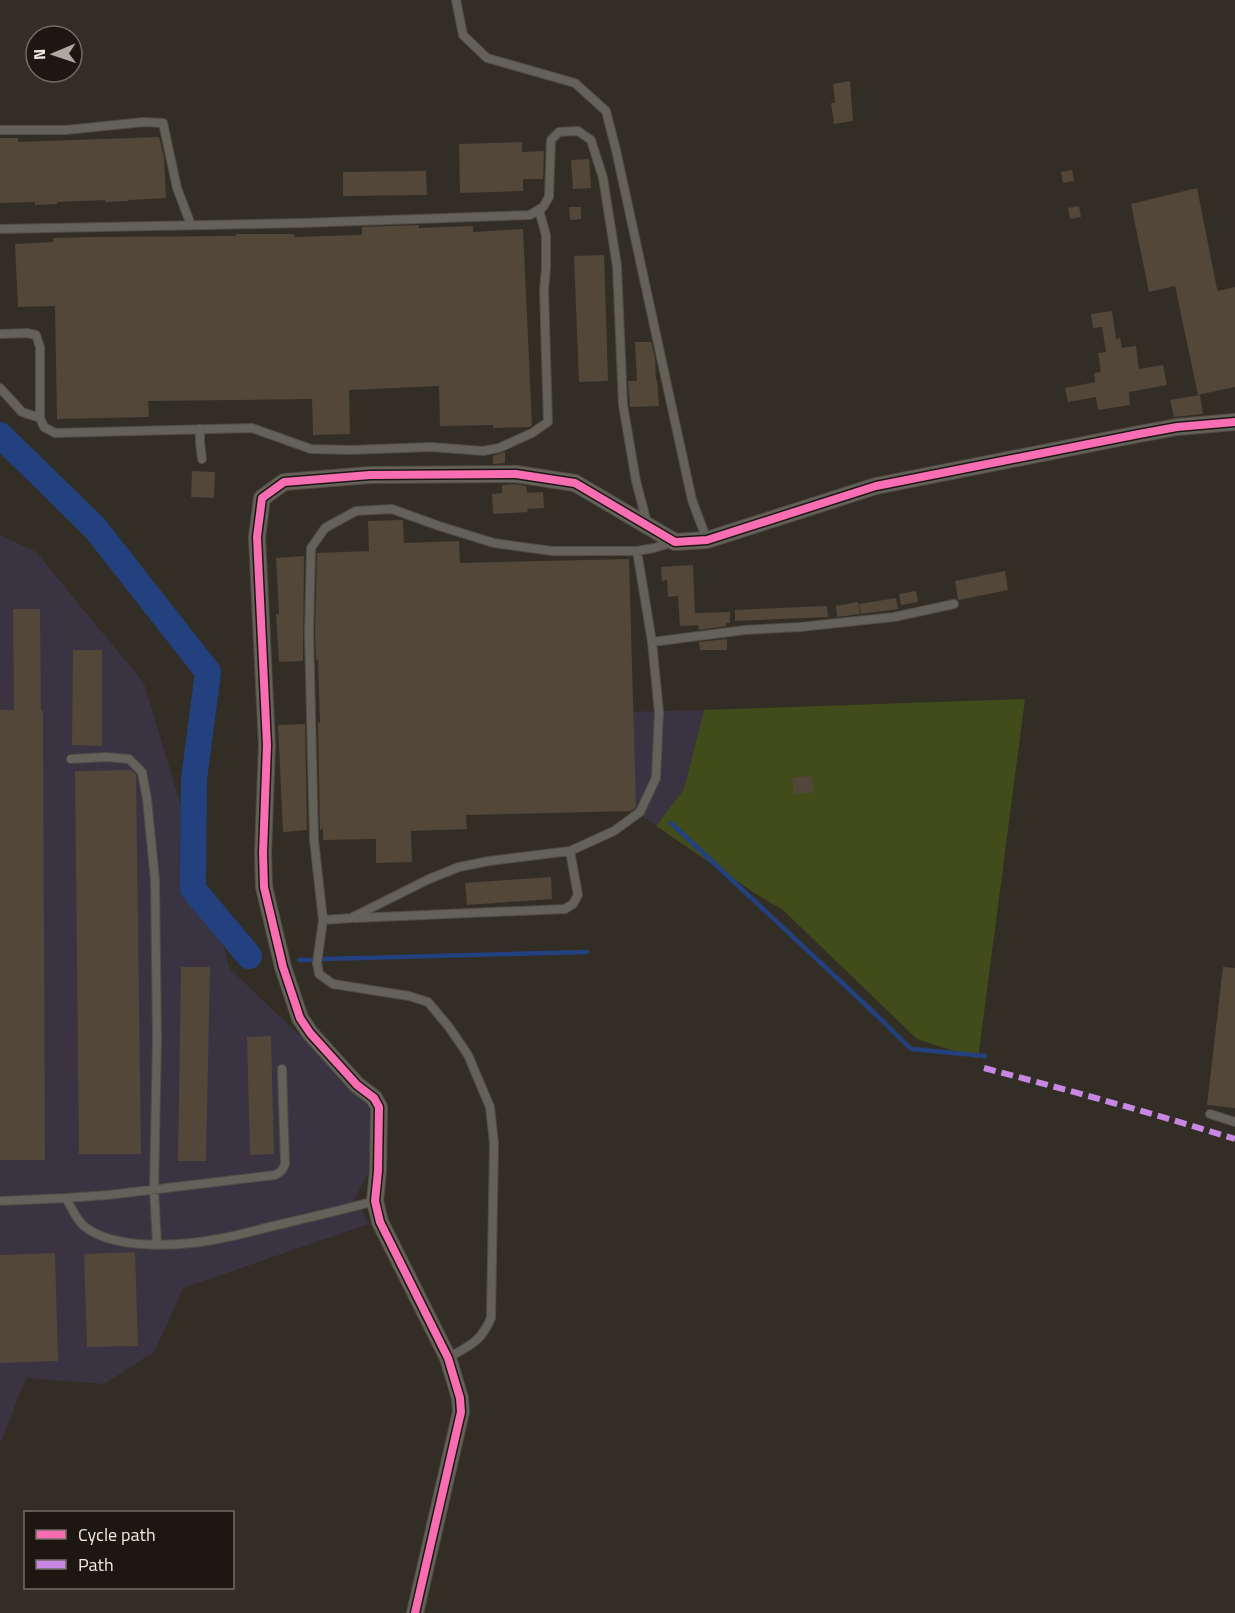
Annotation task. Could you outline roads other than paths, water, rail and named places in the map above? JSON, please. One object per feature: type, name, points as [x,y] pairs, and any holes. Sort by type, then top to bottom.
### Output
[{"type":"street","points":[[415,1613],[461,1412],[460,1398],[448,1358],[388,1239],[375,1201],[379,1107],[374,1098],[357,1085],[310,1033],[300,1018],[283,967],[264,887],[267,745],[257,537],[262,498],[284,482],[370,475],[516,474],[575,483],[675,542],[707,540],[876,486],[1177,427],[1235,422]]},
{"type":"lane","points":[[456,0],[463,35],[487,58],[575,83],[606,111],[692,500],[707,540]]},
{"type":"lane","points":[[0,130],[66,130],[144,122],[163,123],[177,188],[191,225]]},
{"type":"lane","points":[[0,229],[530,215],[543,207],[549,197],[551,140],[559,132],[578,131],[591,140],[603,178],[617,266],[623,405],[636,481],[647,524]]},
{"type":"lane","points":[[0,334],[36,335],[40,346],[40,418],[45,427],[56,433],[252,428],[311,449],[431,447],[483,451],[499,448],[532,433],[548,422],[544,290],[546,235],[539,210]]},
{"type":"lane","points":[[0,388],[22,412],[40,418]]},
{"type":"lane","points":[[200,429],[202,459]]},
{"type":"lane","points":[[448,1358],[475,1342],[485,1331],[491,1318],[494,1143],[490,1107],[468,1056],[449,1027],[428,1002],[409,996],[333,984],[319,974],[317,963],[323,920],[314,840],[309,633],[311,548],[325,528],[356,512],[392,509],[494,543],[552,551],[637,551],[654,549],[675,542]]},
{"type":"lane","points":[[351,918],[420,883],[459,867],[570,850],[614,831],[640,812],[656,778],[659,712],[652,642],[637,551]]},
{"type":"lane","points":[[652,642],[745,630],[894,617],[954,603]]},
{"type":"lane","points":[[71,759],[106,757],[129,759],[142,772],[147,799],[155,880],[157,1039],[153,1190],[157,1244]]},
{"type":"lane","points":[[323,920],[565,909],[573,904],[578,895],[570,850]]},
{"type":"lane","points":[[0,1201],[153,1190],[280,1173],[285,1164],[282,1069]]},
{"type":"lane","points":[[1210,1114],[1235,1122]]},
{"type":"lane","points":[[66,1198],[82,1224],[93,1232],[111,1239],[157,1244],[219,1239],[375,1201]]},
{"type":"waterway","points":[[0,435],[95,528],[208,672],[194,779],[193,889],[249,956]]},
{"type":"waterway","points":[[671,823],[911,1049],[985,1056]]},
{"type":"waterway","points":[[322,959],[587,952]]},
{"type":"waterway","points":[[299,960],[315,960]]}]
